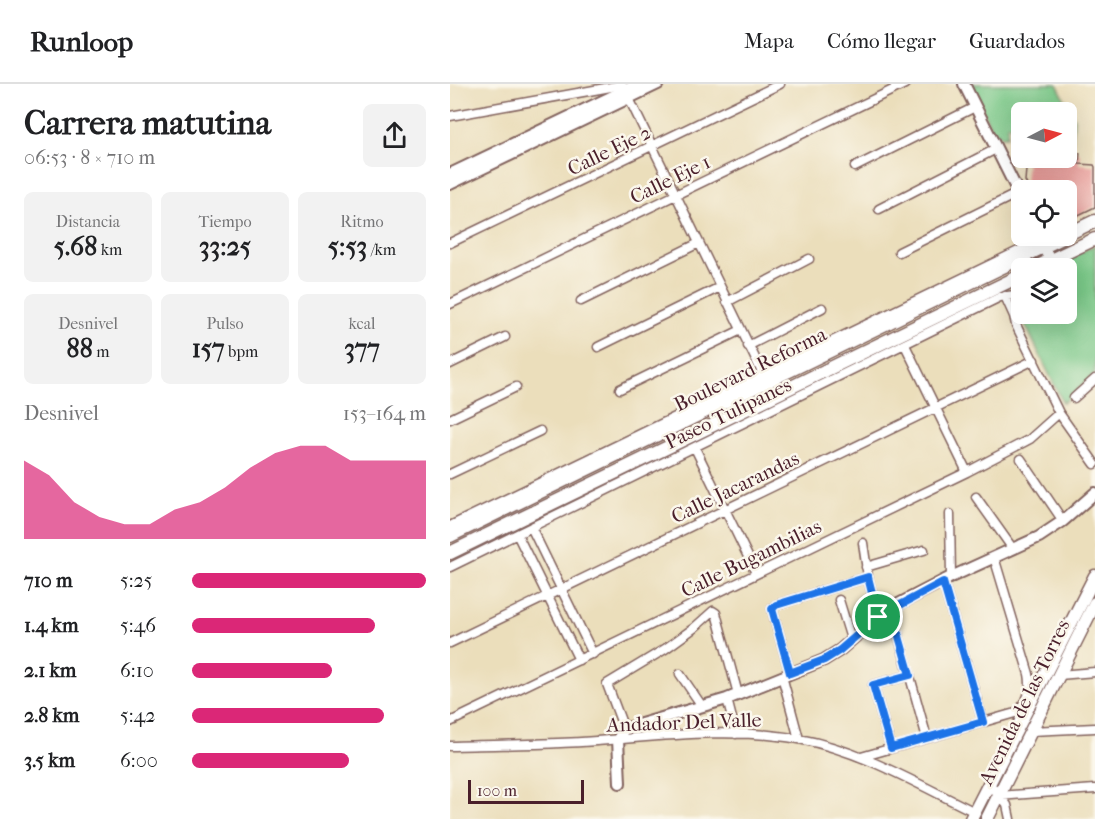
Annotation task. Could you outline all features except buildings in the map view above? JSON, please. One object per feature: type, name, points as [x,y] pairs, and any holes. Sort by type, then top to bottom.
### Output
[{"type":"main road","name":"Boulevard Reforma","points":[[1077,230],[1095,221]]},
{"type":"main road","points":[[1063,258],[1095,239]]},
{"type":"main road","name":"Boulevard Reforma","points":[[450,536],[1032,246]]},
{"type":"main road","name":"Boulevard Reforma","points":[[450,553],[1011,279]]},
{"type":"main road","name":"Avenida de las Torres","points":[[973,815],[1095,576]]},
{"type":"main road","name":"Avenida de las Torres","points":[[987,819],[1095,603]]},
{"type":"street","points":[[450,174],[638,84]]},
{"type":"street","points":[[450,116],[658,84]]},
{"type":"street","name":"Calle Eje 2","points":[[450,243],[780,84]]},
{"type":"street","name":"Calle Eje 1","points":[[450,304],[904,84]]},
{"type":"street","points":[[964,84],[1012,180]]},
{"type":"street","points":[[625,89],[772,395]]},
{"type":"street","points":[[450,184],[625,89]]},
{"type":"street","points":[[855,167],[975,107]]},
{"type":"street","points":[[879,208],[996,149]]},
{"type":"street","points":[[899,252],[1011,201]]},
{"type":"street","points":[[581,301],[699,243]]},
{"type":"street","points":[[727,302],[808,260]]},
{"type":"street","points":[[598,347],[720,287]]},
{"type":"street","name":"Paseo Tulipanes","points":[[450,567],[1005,296],[1011,295]]},
{"type":"street","points":[[1005,296],[1011,309]]},
{"type":"street","points":[[748,346],[822,308]]},
{"type":"street","points":[[1016,324],[1059,412],[1095,464]]},
{"type":"street","points":[[620,389],[741,330]]},
{"type":"street","points":[[450,364],[504,337]]},
{"type":"street","points":[[905,345],[967,472]]},
{"type":"street","name":"Calle Jacarandas","points":[[450,643],[1034,360]]},
{"type":"street","points":[[450,526],[764,379]]},
{"type":"street","points":[[1074,398],[1095,380]]},
{"type":"street","points":[[450,419],[516,387]]},
{"type":"street","name":"Calle Bugambilias","points":[[450,722],[967,472],[1030,439],[1059,412]]},
{"type":"street","points":[[450,474],[540,431]]},
{"type":"street","points":[[695,447],[756,573]]},
{"type":"street","points":[[1021,459],[1063,520]]},
{"type":"street","points":[[620,783],[618,739],[624,729],[727,699],[824,660],[840,650],[891,608],[947,579],[1039,537],[1095,493]]},
{"type":"street","points":[[976,498],[1013,549]]},
{"type":"street","points":[[950,514],[947,579],[983,722]]},
{"type":"street","points":[[531,527],[593,654]]},
{"type":"street","points":[[517,534],[579,660]]},
{"type":"street","points":[[862,543],[878,617]]},
{"type":"street","points":[[866,567],[924,550]]},
{"type":"street","points":[[861,757],[1014,713],[1020,709],[1029,693],[1029,674],[994,558]]},
{"type":"street","points":[[800,739],[772,609],[776,605],[868,577]]},
{"type":"street","points":[[839,600],[851,639]]},
{"type":"street","points":[[891,608],[927,738]]},
{"type":"street","points":[[624,729],[608,684],[665,649],[694,628],[712,611],[716,613],[738,694]]},
{"type":"street","points":[[1059,675],[1095,672]]},
{"type":"street","points":[[680,674],[702,706]]},
{"type":"street","points":[[891,748],[873,685],[910,675]]},
{"type":"street","points":[[727,699],[736,734]]},
{"type":"street","points":[[1031,731],[1095,728]]},
{"type":"street","name":"Andador Del Valle","points":[[450,746],[736,734],[800,739],[861,757],[973,815]]},
{"type":"street","points":[[989,783],[1007,805],[1010,819]]},
{"type":"street","points":[[999,796],[1095,789]]},
{"type":"green space","points":[[970,84],[1057,84],[1066,102],[1011,102],[1011,125],[1008,125],[1007,136],[1000,136],[998,133],[994,135]]},
{"type":"green space","points":[[1095,245],[1095,374],[1063,403],[1025,324],[1077,324],[1077,258],[1069,258]]},
{"type":"route","points":[[878,617],[840,650],[824,660],[790,673],[772,609],[776,605],[868,577],[878,617],[891,608],[910,675],[873,685],[891,748],[983,722],[943,582],[891,608],[878,617]]}]
